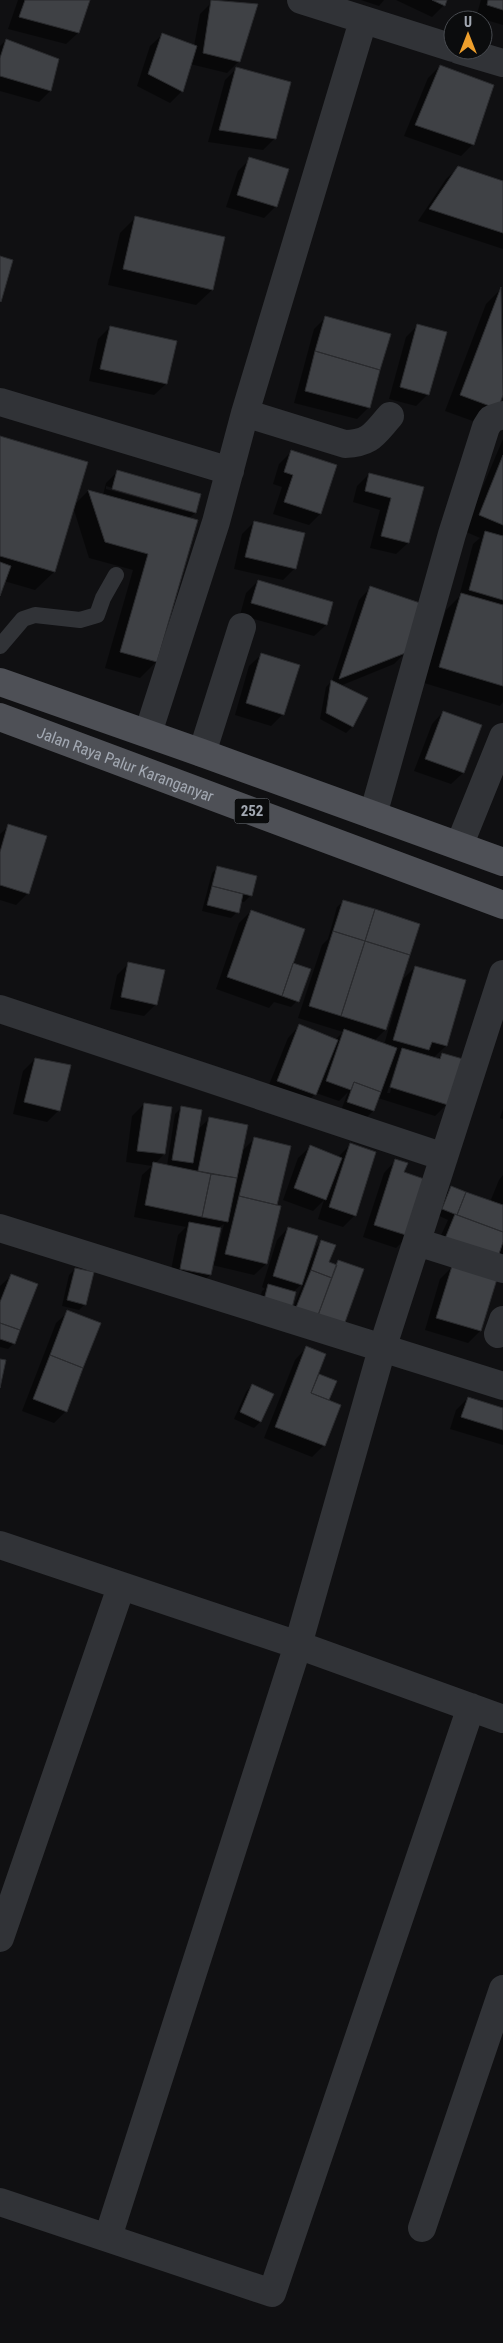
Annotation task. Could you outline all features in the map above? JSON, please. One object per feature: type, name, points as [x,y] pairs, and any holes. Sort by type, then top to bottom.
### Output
[{"type":"main road","name":"252","points":[[0,682],[503,862]]},
{"type":"main road","name":"Jalan Raya Palur Karanganyar","points":[[0,717],[445,882],[503,906]]},
{"type":"main road","points":[[361,852],[373,816]]},
{"type":"main road","points":[[445,882],[459,846]]},
{"type":"street","points":[[301,0],[443,45]]},
{"type":"street","points":[[148,734],[230,471],[245,413],[363,21]]},
{"type":"street","points":[[0,402],[230,471]]},
{"type":"street","points":[[245,413],[345,444],[362,443],[374,434],[390,416]]},
{"type":"street","points":[[373,816],[452,534],[486,427],[490,419],[503,415]]},
{"type":"street","points":[[202,753],[242,628]]},
{"type":"street","points":[[459,846],[503,738]]},
{"type":"street","points":[[108,2237],[298,1645],[382,1349],[503,974]]},
{"type":"street","points":[[0,1009],[444,1157]]},
{"type":"street","points":[[0,1228],[503,1386]]},
{"type":"street","points":[[417,1242],[503,1269]]},
{"type":"street","points":[[0,1545],[298,1645],[503,1719]]},
{"type":"street","points":[[0,1938],[121,1587]]},
{"type":"street","points":[[0,2202],[272,2293],[471,1707]]},
{"type":"street","points":[[422,2228],[503,1989]]},
{"type":"lane","points":[[3,638],[23,619],[35,615],[80,620],[97,615],[103,598],[116,575]]},
{"type":"building","points":[[25,0],[90,0],[79,33],[19,17]]},
{"type":"building","points":[[211,0],[258,4],[240,62],[203,53]]},
{"type":"building","points":[[432,0],[447,0],[445,6]]},
{"type":"building","points":[[488,0],[503,0],[503,10],[487,5]]},
{"type":"building","points":[[162,33],[197,46],[183,92],[148,74]]},
{"type":"building","points":[[6,39],[59,59],[51,91],[0,76],[0,58]]},
{"type":"building","points":[[440,65],[494,85],[474,145],[415,125]]},
{"type":"building","points":[[236,67],[291,82],[276,139],[219,130]]},
{"type":"building","points":[[249,157],[289,169],[277,207],[237,195]]},
{"type":"building","points":[[458,166],[503,181],[503,233],[429,209]]},
{"type":"building","points":[[135,216],[225,237],[213,290],[123,269]]},
{"type":"building","points":[[0,256],[13,260],[1,302],[0,301]]},
{"type":"building","points":[[501,287],[503,395],[498,409],[460,395]]},
{"type":"building","points":[[325,316],[391,334],[380,370],[315,351]]},
{"type":"building","points":[[417,324],[447,332],[429,395],[400,387]]},
{"type":"building","points":[[110,326],[177,341],[167,384],[100,369]]},
{"type":"building","points":[[315,351],[380,370],[370,408],[305,391]]},
{"type":"building","points":[[0,436],[88,462],[55,572],[0,556]]},
{"type":"building","points":[[291,450],[337,465],[321,514],[284,502],[293,475],[284,472]]},
{"type":"building","points":[[503,455],[503,525],[479,515]]},
{"type":"building","points":[[117,470],[201,494],[196,513],[112,489]]},
{"type":"building","points":[[369,473],[424,487],[409,543],[381,536],[391,498],[365,491]]},
{"type":"building","points":[[88,490],[198,520],[157,662],[120,652],[148,554],[105,542]]},
{"type":"building","points":[[254,521],[305,533],[296,569],[245,557]]},
{"type":"building","points":[[485,531],[503,536],[503,600],[469,590]]},
{"type":"building","points":[[0,562],[11,566],[0,596]]},
{"type":"building","points":[[258,580],[333,602],[327,625],[251,603]]},
{"type":"building","points":[[370,586],[423,604],[408,652],[339,679]]},
{"type":"building","points":[[461,593],[503,605],[503,686],[439,667]]},
{"type":"building","points":[[261,653],[300,665],[284,715],[246,703]]},
{"type":"building","points":[[331,680],[368,698],[353,727],[326,713]]},
{"type":"building","points":[[443,711],[482,725],[464,773],[425,759]]},
{"type":"building","points":[[8,824],[47,836],[29,894],[0,885],[0,852]]},
{"type":"building","points":[[217,866],[257,876],[252,896],[212,886]]},
{"type":"building","points":[[212,886],[243,894],[239,913],[207,905]]},
{"type":"building","points":[[343,900],[375,909],[365,941],[333,931]]},
{"type":"building","points":[[375,909],[420,924],[410,955],[365,941]]},
{"type":"building","points":[[251,910],[305,929],[282,996],[227,977]]},
{"type":"building","points":[[333,931],[365,941],[341,1016],[309,1006]]},
{"type":"building","points":[[365,941],[410,955],[386,1030],[341,1016]]},
{"type":"building","points":[[128,962],[165,970],[157,1005],[121,997]]},
{"type":"building","points":[[293,963],[311,969],[299,1002],[282,996]]},
{"type":"building","points":[[415,966],[466,980],[447,1046],[432,1042],[429,1050],[393,1040]]},
{"type":"building","points":[[299,1024],[338,1040],[316,1095],[277,1081]]},
{"type":"building","points":[[344,1029],[397,1048],[381,1092],[354,1082],[351,1090],[326,1081]]},
{"type":"building","points":[[402,1048],[440,1059],[442,1053],[463,1059],[448,1105],[390,1087]]},
{"type":"building","points":[[35,1058],[71,1065],[60,1111],[24,1102]]},
{"type":"building","points":[[354,1082],[381,1092],[374,1111],[347,1102]]},
{"type":"building","points":[[144,1103],[172,1107],[165,1154],[137,1151]]},
{"type":"building","points":[[181,1106],[202,1110],[193,1163],[172,1160]]},
{"type":"building","points":[[209,1117],[248,1125],[237,1178],[198,1171]]},
{"type":"building","points":[[254,1137],[291,1146],[277,1205],[239,1196]]},
{"type":"building","points":[[350,1143],[376,1152],[356,1216],[329,1207]]},
{"type":"building","points":[[310,1145],[342,1158],[326,1200],[294,1188]]},
{"type":"building","points":[[395,1159],[408,1163],[404,1172],[427,1180],[409,1236],[374,1225]]},
{"type":"building","points":[[153,1162],[211,1174],[202,1217],[145,1205]]},
{"type":"building","points":[[211,1174],[237,1178],[228,1222],[202,1217]]},
{"type":"building","points":[[451,1186],[466,1192],[457,1215],[442,1209]]},
{"type":"building","points":[[466,1192],[503,1205],[503,1232],[457,1215]]},
{"type":"building","points":[[239,1196],[281,1206],[267,1264],[225,1254]]},
{"type":"building","points":[[455,1214],[503,1232],[503,1242],[497,1260],[444,1241]]},
{"type":"building","points":[[189,1222],[221,1228],[211,1275],[180,1269]]},
{"type":"building","points":[[288,1227],[318,1236],[302,1285],[273,1276]]},
{"type":"building","points":[[321,1240],[336,1245],[329,1262],[337,1265],[332,1278],[311,1270]]},
{"type":"building","points":[[338,1260],[364,1269],[343,1328],[317,1318]]},
{"type":"building","points":[[452,1266],[497,1279],[481,1331],[436,1318]]},
{"type":"building","points":[[75,1268],[94,1272],[86,1305],[67,1300]]},
{"type":"building","points":[[311,1270],[332,1278],[317,1318],[295,1310]]},
{"type":"building","points":[[11,1274],[38,1284],[20,1330],[0,1323],[0,1302]]},
{"type":"building","points":[[268,1284],[296,1292],[292,1308],[264,1300]]},
{"type":"building","points":[[67,1310],[101,1323],[83,1368],[50,1355]]},
{"type":"building","points":[[0,1323],[20,1330],[15,1344],[0,1339]]},
{"type":"building","points":[[306,1346],[326,1354],[311,1393],[341,1405],[325,1446],[275,1427]]},
{"type":"building","points":[[50,1355],[83,1368],[67,1412],[33,1399]]},
{"type":"building","points":[[0,1359],[6,1360],[0,1388]]},
{"type":"building","points":[[319,1374],[337,1381],[329,1400],[311,1393]]},
{"type":"building","points":[[252,1384],[274,1394],[261,1422],[240,1412]]},
{"type":"building","points":[[468,1397],[503,1408],[503,1430],[461,1417]]}]
